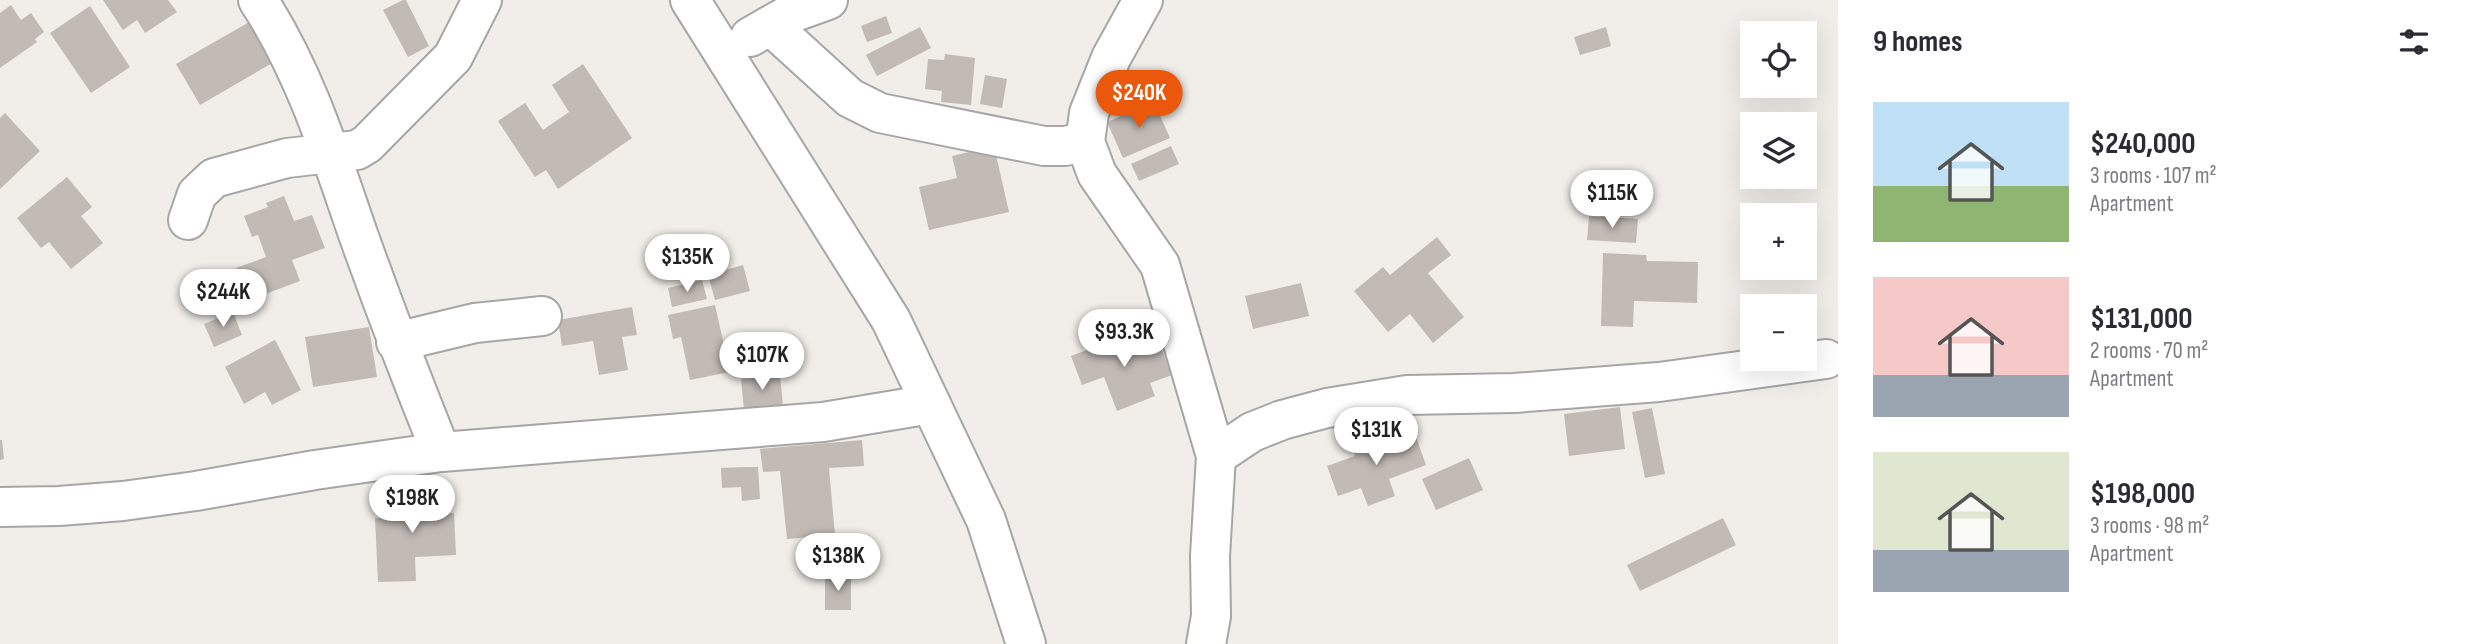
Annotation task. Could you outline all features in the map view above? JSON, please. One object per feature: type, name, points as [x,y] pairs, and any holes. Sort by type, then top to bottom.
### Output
[{"type":"street","points":[[258,0],[280,34],[304,83],[396,342],[441,452]]},
{"type":"street","points":[[188,220],[197,194],[214,178],[287,158],[357,150],[367,144],[453,57],[482,0]]},
{"type":"street","points":[[690,0],[891,320],[986,520],[1026,644]]},
{"type":"street","points":[[723,51],[782,13],[828,0]]},
{"type":"street","points":[[1140,1],[1089,113],[1085,142],[1097,174],[1160,265],[1216,456],[1210,556],[1210,616],[1206,644]]},
{"type":"street","points":[[782,13],[849,98],[880,113],[1044,146],[1085,142]]},
{"type":"street","points":[[396,342],[475,323],[542,316]]},
{"type":"street","points":[[1216,456],[1252,432],[1282,420],[1327,408],[1407,395],[1514,393],[1659,382],[1826,359]]},
{"type":"street","points":[[0,507],[123,501],[441,452],[823,422],[931,404]]},
{"type":"building","points":[[103,0],[168,0],[177,12],[145,33],[137,20],[123,30]]},
{"type":"building","points":[[406,0],[429,46],[408,57],[383,10]]},
{"type":"building","points":[[11,5],[21,20],[31,13],[44,32],[35,39],[37,42],[0,68],[0,13]]},
{"type":"building","points":[[90,6],[130,67],[91,93],[50,33]]},
{"type":"building","points":[[886,16],[892,33],[867,42],[861,26]]},
{"type":"building","points":[[251,21],[274,62],[200,105],[176,64]]},
{"type":"building","points":[[920,27],[931,48],[877,76],[866,55]]},
{"type":"building","points":[[1606,27],[1611,46],[1580,55],[1574,37]]},
{"type":"building","points":[[945,54],[975,58],[971,105],[941,102],[942,91],[925,89],[928,59],[944,60]]},
{"type":"building","points":[[583,64],[632,138],[558,189],[546,170],[535,177],[498,121],[525,103],[543,130],[569,112],[552,85]]},
{"type":"building","points":[[985,75],[1007,79],[1002,108],[980,104]]},
{"type":"building","points":[[1154,102],[1170,138],[1123,158],[1107,122]]},
{"type":"building","points":[[5,113],[40,151],[0,189],[0,118]]},
{"type":"building","points":[[994,146],[1009,212],[929,230],[919,187],[957,178],[952,156]]},
{"type":"building","points":[[1171,146],[1179,164],[1139,181],[1131,164]]},
{"type":"building","points":[[67,177],[92,207],[81,216],[103,243],[71,269],[49,242],[41,248],[17,218]]},
{"type":"building","points":[[284,196],[294,221],[312,215],[325,248],[292,260],[300,281],[249,300],[236,268],[266,257],[258,235],[252,237],[244,216],[268,207],[266,203]]},
{"type":"building","points":[[1589,216],[1638,219],[1636,243],[1587,240]]},
{"type":"building","points":[[1437,237],[1451,255],[1428,273],[1464,317],[1433,343],[1410,314],[1388,332],[1354,291],[1383,267],[1390,275]]},
{"type":"building","points":[[1603,253],[1646,255],[1647,261],[1698,262],[1697,303],[1634,301],[1633,327],[1601,326]]},
{"type":"building","points":[[743,265],[750,291],[715,300],[708,275]]},
{"type":"building","points":[[702,280],[707,299],[672,307],[668,288]]},
{"type":"building","points":[[1301,283],[1309,316],[1253,329],[1245,296]]},
{"type":"building","points":[[715,305],[730,372],[690,380],[681,337],[673,339],[668,315]]},
{"type":"building","points":[[632,307],[637,335],[622,337],[628,370],[599,375],[593,341],[562,346],[558,320]]},
{"type":"building","points":[[233,312],[242,335],[214,347],[204,324]]},
{"type":"building","points":[[369,327],[377,377],[313,387],[305,337]]},
{"type":"building","points":[[1126,335],[1128,340],[1137,336],[1141,346],[1158,340],[1172,375],[1150,383],[1155,396],[1117,411],[1104,377],[1082,385],[1071,356]]},
{"type":"building","points":[[275,340],[301,390],[272,405],[265,392],[244,404],[225,367]]},
{"type":"building","points":[[780,375],[783,406],[744,410],[741,379]]},
{"type":"building","points":[[1620,407],[1625,449],[1569,456],[1564,414]]},
{"type":"building","points":[[1652,408],[1665,474],[1645,478],[1632,412]]},
{"type":"building","points":[[1378,434],[1383,446],[1415,434],[1426,465],[1389,479],[1395,496],[1368,506],[1361,488],[1338,496],[1327,466],[1355,456],[1351,444]]},
{"type":"building","points":[[0,440],[4,459],[0,460]]},
{"type":"building","points":[[862,440],[864,466],[829,468],[835,535],[787,539],[780,471],[763,472],[760,449]]},
{"type":"building","points":[[1469,458],[1483,490],[1436,510],[1422,479]]},
{"type":"building","points":[[758,467],[760,499],[742,501],[741,487],[722,488],[721,468]]},
{"type":"building","points":[[438,491],[439,514],[454,513],[456,555],[415,557],[416,581],[378,582],[375,518],[388,518],[387,499],[404,498],[404,493]]},
{"type":"building","points":[[1723,518],[1736,545],[1640,591],[1627,565]]},
{"type":"building","points":[[868,554],[872,571],[857,575],[854,565],[843,568],[842,560]]},
{"type":"building","points":[[825,575],[851,575],[851,610],[825,610]]}]
